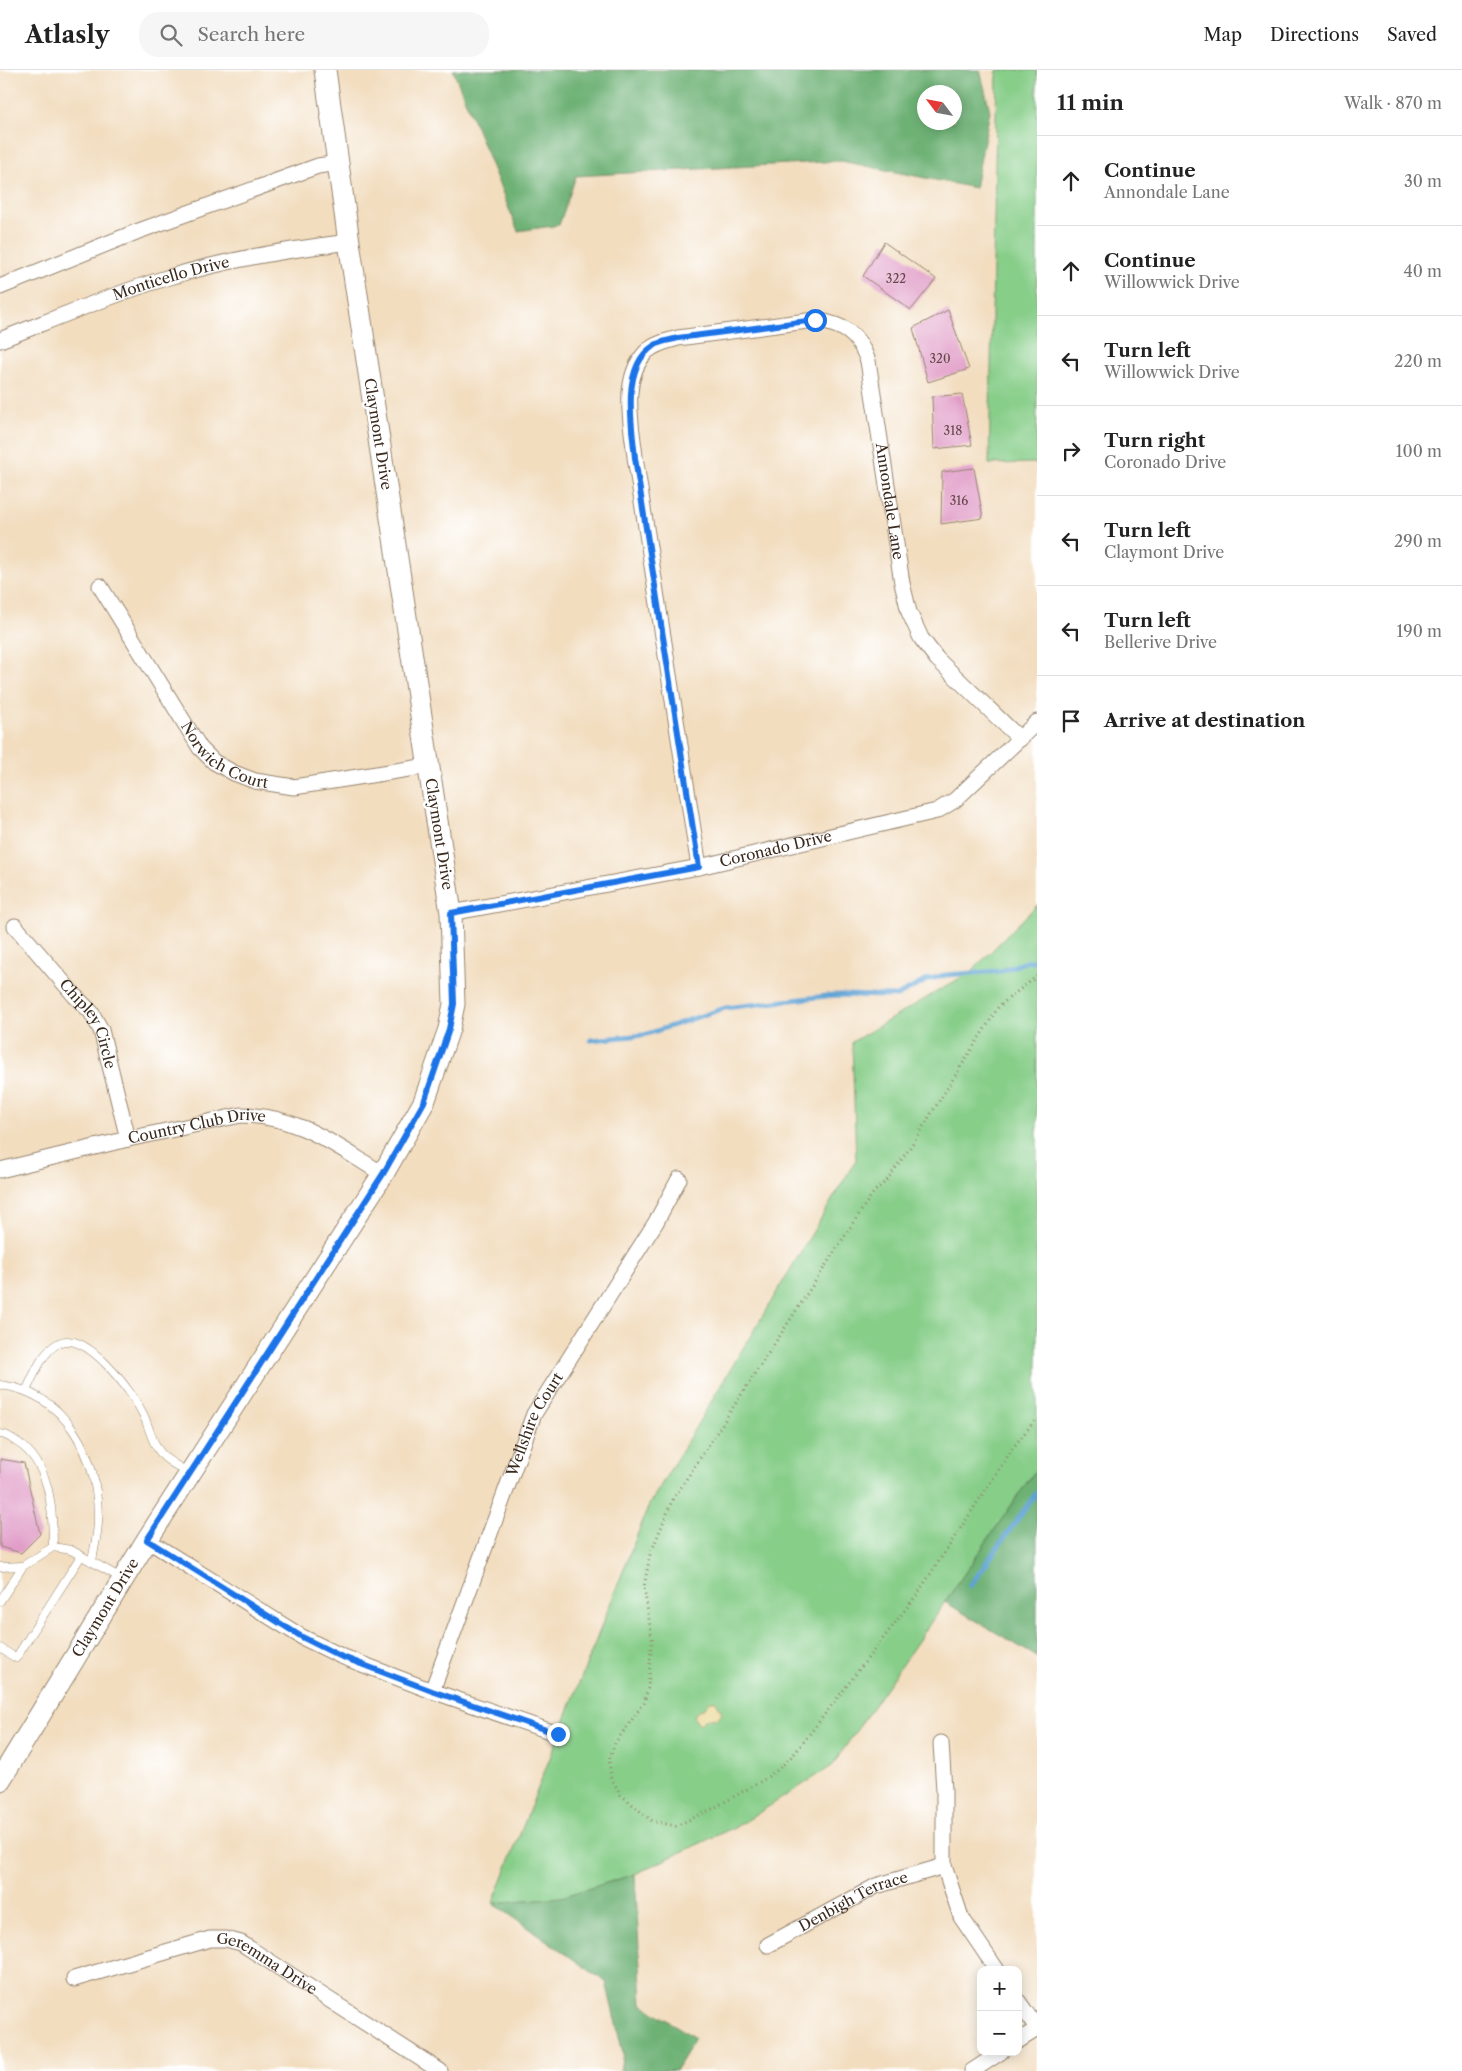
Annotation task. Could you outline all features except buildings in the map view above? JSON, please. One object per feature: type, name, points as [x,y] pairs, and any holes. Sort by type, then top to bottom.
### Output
[{"type":"street","name":"Claymont Drive","points":[[0,1780],[122,1579],[383,1174],[424,1102],[449,1029],[454,1004],[451,913],[349,242],[325,70]]},
{"type":"street","points":[[0,288],[136,232],[318,166],[338,163]]},
{"type":"street","name":"Monticello Drive","points":[[0,340],[135,288],[186,272],[264,253],[349,242]]},
{"type":"street","name":"Annondale Lane","points":[[699,867],[635,458],[630,404],[631,385],[637,366],[646,352],[658,344],[678,338],[815,320],[834,323],[849,331],[862,344],[868,361],[902,583],[910,612],[921,638],[937,659],[1020,740]]},
{"type":"street","name":"Norwich Court","points":[[100,586],[200,748],[214,762],[234,773],[254,781],[294,787],[428,766]]},
{"type":"street","name":"Coronado Drive","points":[[451,913],[699,867],[937,811],[954,800],[1037,722]]},
{"type":"street","name":"Chipley Circle","points":[[15,926],[75,996],[92,1012],[100,1030],[128,1138]]},
{"type":"street","name":"Country Club Drive","points":[[0,1170],[128,1138],[241,1115],[258,1115],[282,1119],[304,1127],[383,1174]]},
{"type":"street","name":"Wellshire Court","points":[[432,1691],[534,1414],[656,1222],[679,1179]]},
{"type":"street","points":[[147,1540],[302,1637],[349,1660],[432,1691],[558,1734]]},
{"type":"street","points":[[941,1743],[944,1790],[944,1866],[961,1917],[994,1966]]},
{"type":"street","name":"Denbigh Terrace","points":[[768,1945],[876,1886],[944,1866]]},
{"type":"street","name":"Geremma Drive","points":[[74,1979],[210,1939],[226,1939],[241,1943],[440,2071]]},
{"type":"street","points":[[1022,2007],[1037,2029],[1022,2038]]},
{"type":"street","points":[[972,2071],[995,2056]]},
{"type":"lane","points":[[26,1391],[46,1352],[59,1343],[72,1342],[89,1349],[115,1373],[134,1399],[160,1453],[190,1473]]},
{"type":"lane","points":[[0,1386],[17,1387],[39,1397],[62,1415],[84,1449],[94,1476],[98,1517],[92,1562]]},
{"type":"lane","points":[[0,1434],[5,1434],[26,1448],[45,1476],[53,1518],[52,1547]]},
{"type":"lane","points":[[0,1601],[23,1566],[52,1547],[71,1550],[122,1579]]},
{"type":"lane","points":[[0,1648],[16,1658],[81,1556]]},
{"type":"lane","points":[[0,1567],[23,1566]]},
{"type":"path","points":[[1037,976],[1000,1006],[909,1149],[887,1180],[874,1192],[863,1208],[672,1501],[650,1555],[644,1587],[652,1639],[648,1688],[644,1703],[615,1743],[609,1760],[612,1778],[622,1794],[652,1821],[676,1826],[714,1808],[779,1769],[809,1735],[918,1594],[1015,1445],[1037,1418]]},
{"type":"green space","points":[[453,70],[980,70],[990,111],[975,188],[841,161],[576,176],[559,225],[518,231]]},
{"type":"green space","points":[[997,70],[1037,70],[1037,463],[989,464]]},
{"type":"green space","points":[[1037,905],[1037,1468],[832,1766],[743,1823],[635,1874],[562,1897],[493,1903],[649,1505],[856,1160],[852,1042],[972,971]]},
{"type":"green space","points":[[1037,1468],[1037,1657],[945,1602]]},
{"type":"green space","points":[[635,1874],[642,2004],[695,2038],[675,2071],[620,2071],[623,2053],[606,1982],[493,1903],[562,1897]]},
{"type":"sand","points":[[710,1701],[716,1701],[722,1713],[716,1719],[707,1718],[700,1724],[693,1717],[699,1710],[704,1709]]},
{"type":"waterway","points":[[591,1040],[644,1035],[725,1008],[835,995],[897,996],[927,980],[945,975],[1001,971],[1028,961],[1037,961]]},
{"type":"waterway","points":[[970,1586],[1037,1492]]},
{"type":"route","points":[[558,1734],[432,1691],[340,1656],[302,1637],[147,1540],[383,1174],[424,1102],[449,1029],[454,1004],[451,913],[699,867],[635,458],[630,404],[631,385],[637,366],[646,352],[658,344],[678,338],[815,320]]}]
